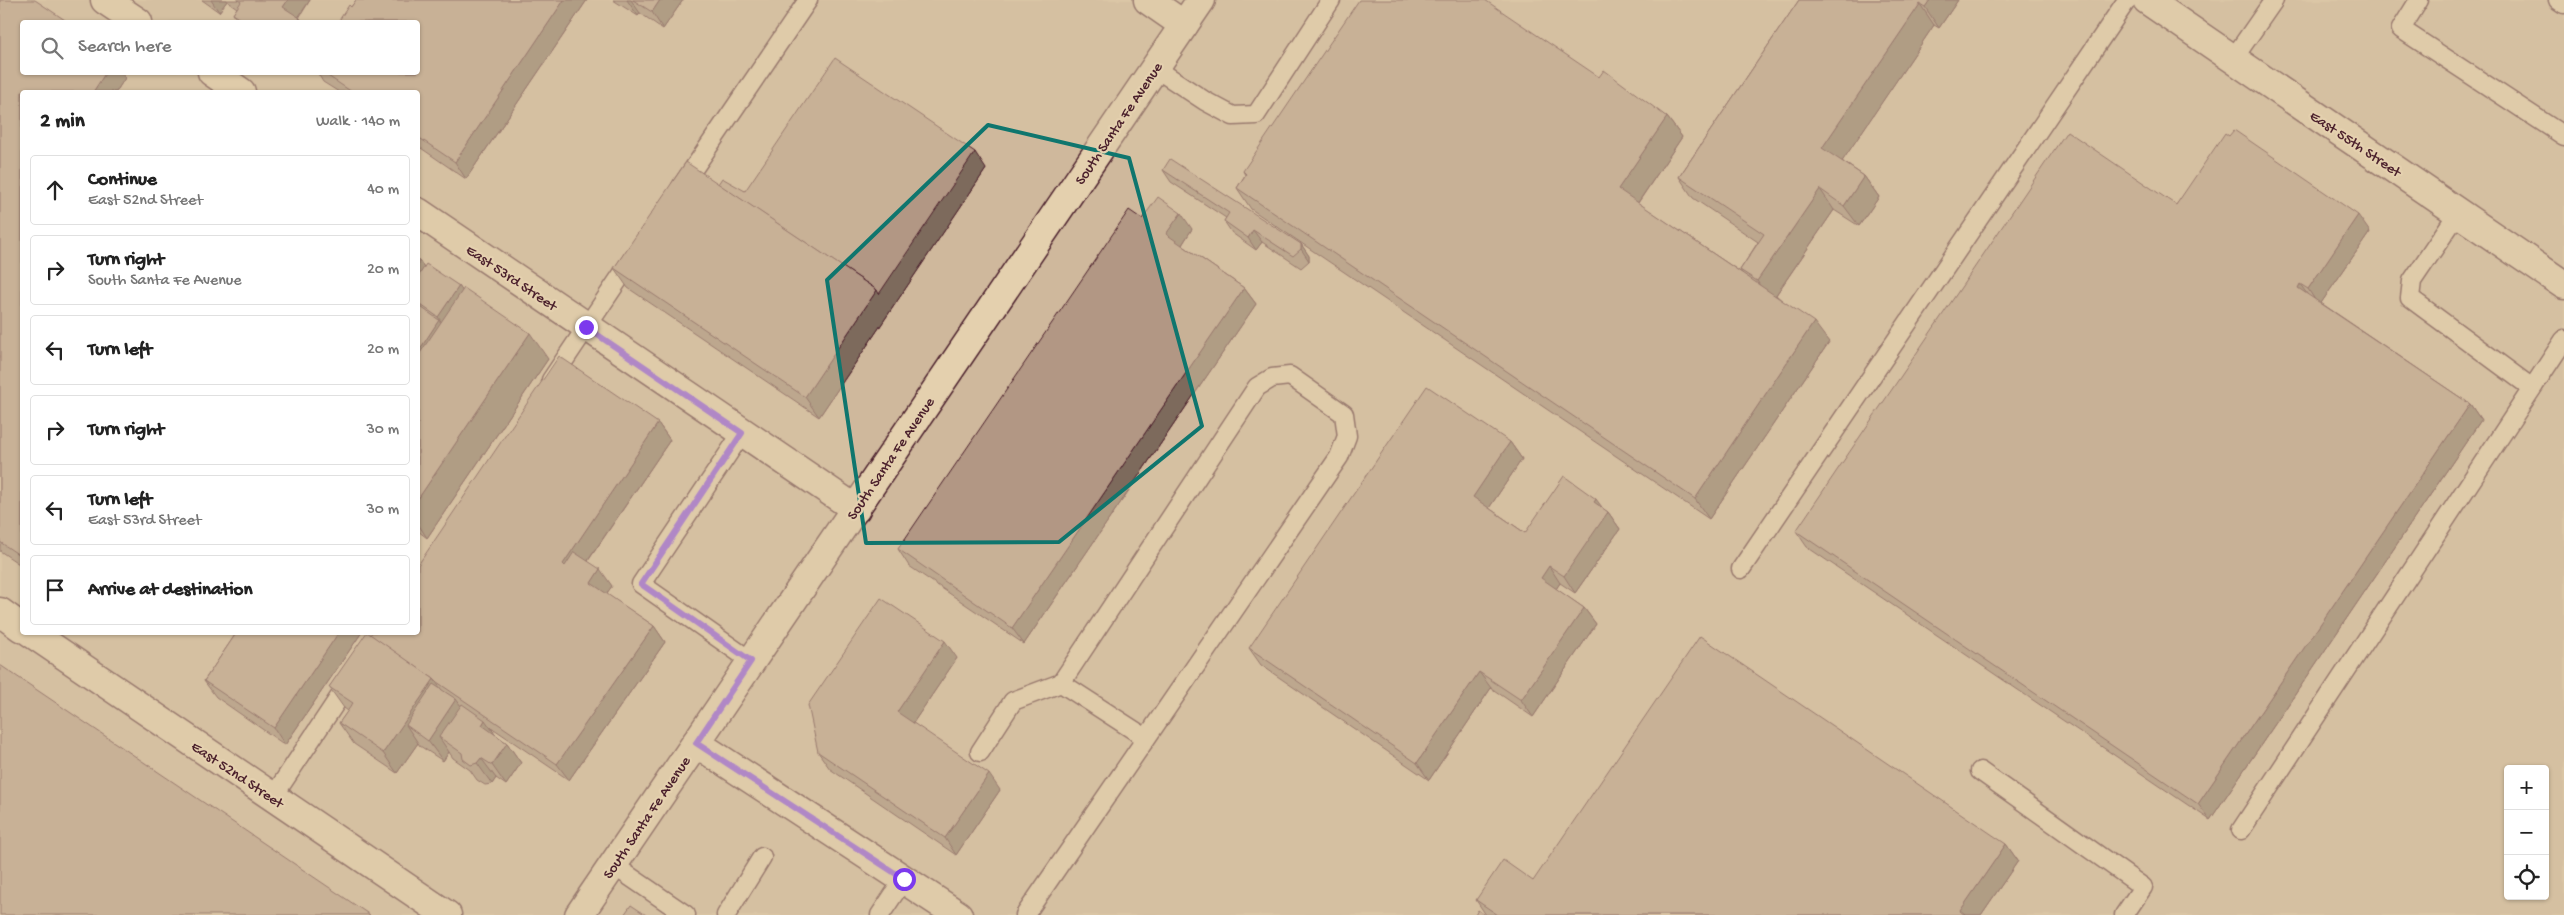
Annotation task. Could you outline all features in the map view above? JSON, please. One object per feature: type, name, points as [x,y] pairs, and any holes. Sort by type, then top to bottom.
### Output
[{"type":"street","points":[[105,0],[135,20]]},
{"type":"street","points":[[1148,0],[1184,24]]},
{"type":"street","name":"South Santa Fe Avenue","points":[[579,915],[1201,0]]},
{"type":"street","name":"East 55th Street","points":[[2147,0],[2458,213],[2562,281]]},
{"type":"street","points":[[216,75],[238,90]]},
{"type":"street","name":"East 53rd Street","points":[[420,213],[856,509]]},
{"type":"street","points":[[0,612],[20,627]]},
{"type":"street","name":"East 52nd Street","points":[[34,635],[447,915]]},
{"type":"street","points":[[696,743],[958,915]]},
{"type":"lane","points":[[669,204],[808,0]]},
{"type":"lane","points":[[1155,68],[1205,101],[1233,116],[1256,115],[1331,0]]},
{"type":"lane","points":[[1741,569],[2127,0]]},
{"type":"lane","points":[[2233,59],[2274,0]]},
{"type":"lane","points":[[2419,0],[2401,29],[2564,136]]},
{"type":"lane","points":[[2558,0],[2564,4]]},
{"type":"lane","points":[[2458,213],[2412,281],[2410,298],[2532,388]]},
{"type":"lane","points":[[543,392],[642,245]]},
{"type":"lane","points":[[2241,830],[2564,340]]},
{"type":"lane","points":[[980,752],[1013,701],[1061,683],[1257,387],[1272,378],[1290,376],[1344,414],[1347,436],[1338,457],[1025,915]]},
{"type":"lane","points":[[742,433],[641,584],[751,661]]},
{"type":"lane","points":[[273,797],[361,665]]},
{"type":"lane","points":[[1061,683],[1146,738]]},
{"type":"lane","points":[[1980,771],[2143,887],[2124,915]]},
{"type":"lane","points":[[726,915],[762,857]]},
{"type":"lane","points":[[613,866],[686,915]]},
{"type":"lane","points":[[880,915],[904,879]]},
{"type":"highlighted area","points":[[988,125],[1129,158],[1202,426],[1059,542],[866,543],[827,280]]},
{"type":"shaded area","points":[[0,0],[2564,0],[2564,915],[0,915]]},
{"type":"building","points":[[0,0],[35,0],[65,20],[20,20],[20,75],[104,75],[94,90],[20,90],[20,556],[0,542]]},
{"type":"building","points":[[238,0],[288,0],[283,7],[300,18],[298,20],[243,20],[233,14],[241,2]]},
{"type":"building","points":[[356,0],[564,0],[455,162],[420,138],[420,90],[349,90],[326,75],[420,75],[420,20],[339,20],[349,5],[351,7]]},
{"type":"building","points":[[633,0],[660,0],[652,12]]},
{"type":"building","points":[[1359,0],[1485,0],[1599,77],[1604,70],[1667,117],[1618,189],[1814,322],[1695,499],[1237,188],[1246,174],[1243,171]]},
{"type":"building","points":[[1799,0],[1930,0],[1925,7],[1920,4],[1822,148],[1864,176],[1844,206],[1820,189],[1757,281],[1740,270],[1764,234],[1679,177]]},
{"type":"building","points":[[835,58],[975,152],[879,294],[877,290],[718,184],[722,178],[745,191]]},
{"type":"building","points":[[2234,130],[2358,215],[2308,289],[2300,284],[2298,288],[2470,404],[2198,804],[1796,531],[2067,131],[2176,205],[2225,133],[2229,136]]},
{"type":"building","points":[[1170,159],[1301,244],[1301,249],[1293,256],[1253,230],[1248,238],[1224,221],[1229,213],[1163,170]]},
{"type":"building","points":[[686,162],[877,290],[805,397],[614,268]]},
{"type":"building","points":[[1158,197],[1181,213],[1166,234],[1244,288],[1012,628],[898,549],[1129,210],[1142,219]]},
{"type":"building","points":[[426,264],[459,286],[438,317],[420,304],[420,274]]},
{"type":"building","points":[[464,288],[530,333],[420,496],[420,353]]},
{"type":"building","points":[[420,306],[439,320],[420,349]]},
{"type":"building","points":[[559,356],[658,423],[563,564],[565,566],[574,552],[600,569],[591,583],[654,626],[557,764],[370,635],[420,635],[420,562]]},
{"type":"building","points":[[1427,386],[1510,442],[1473,497],[1525,533],[1564,476],[1596,499],[1594,502],[1608,512],[1564,576],[1549,566],[1541,578],[1584,608],[1521,700],[1479,672],[1417,763],[1249,648]]},
{"type":"building","points":[[881,598],[945,641],[897,712],[989,774],[945,838],[818,752],[808,705]]},
{"type":"building","points":[[235,635],[337,635],[274,728],[204,681]]},
{"type":"building","points":[[365,635],[371,635],[434,679],[383,753],[339,723],[353,703],[329,687]]},
{"type":"building","points":[[1700,636],[2006,844],[1960,911],[1965,915],[1498,915],[1476,900],[1503,860],[1533,881]]},
{"type":"building","points":[[0,665],[370,915],[0,915]]},
{"type":"building","points":[[433,684],[456,699],[428,741],[406,725]]},
{"type":"building","points":[[462,704],[485,720],[482,725],[507,743],[492,765],[481,758],[477,763],[471,765],[463,759],[462,753],[439,737]]},
{"type":"building","points":[[631,905],[646,915],[624,915]]},
{"type":"building","points":[[1478,910],[1485,915],[1475,915]]},
{"type":"route","points":[[586,327],[742,433],[641,584],[751,661],[696,743],[904,879]]}]
